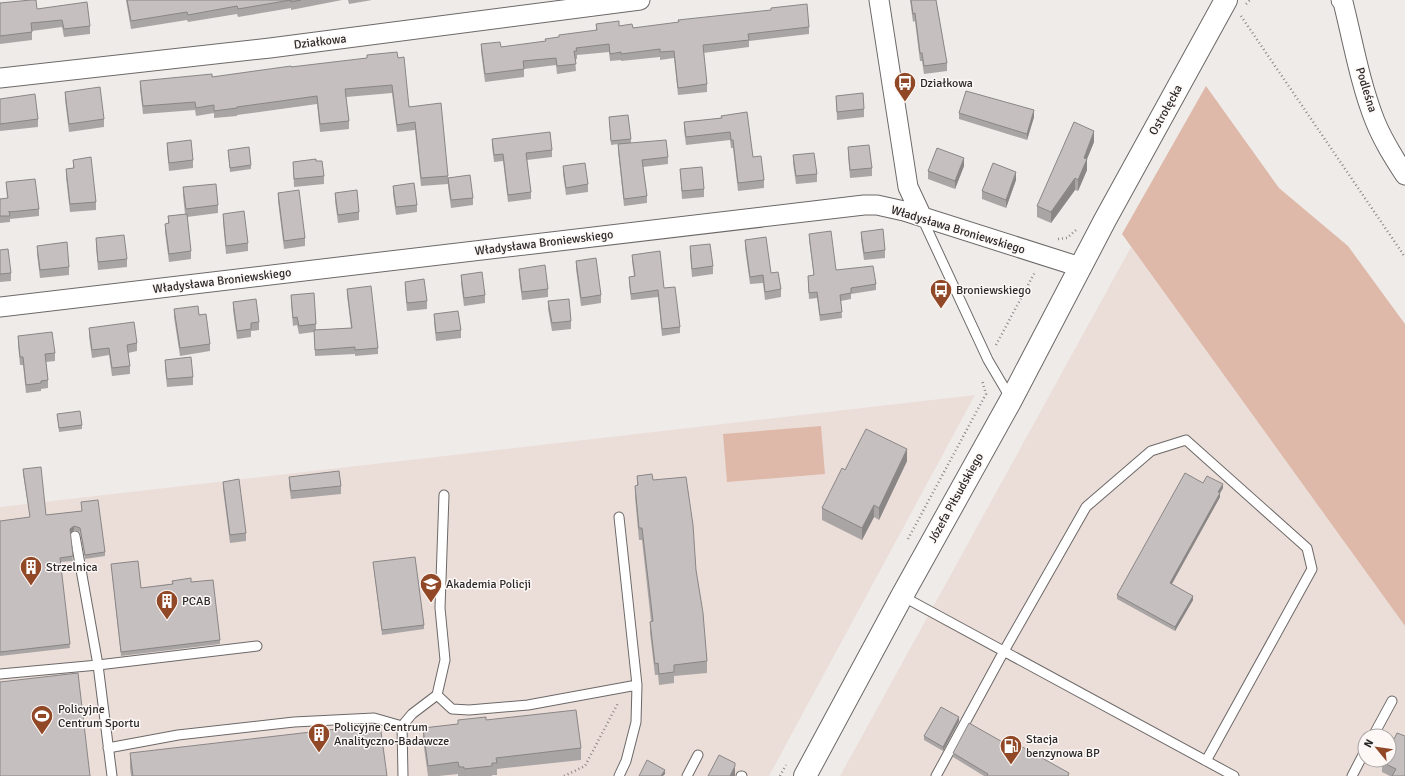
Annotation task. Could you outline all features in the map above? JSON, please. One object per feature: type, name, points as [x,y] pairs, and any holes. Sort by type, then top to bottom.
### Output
[{"type":"main road","name":"Ostrołęcka","points":[[1105,220],[1232,6]]},
{"type":"main road","name":"Józefa Piłsudskiego","points":[[807,775],[902,596],[1011,400],[1105,220]]},
{"type":"street","name":"Działkowa","points":[[0,78],[270,48],[640,0]]},
{"type":"street","points":[[879,0],[908,187],[922,217]]},
{"type":"street","name":"Podleśna","points":[[1341,0],[1343,2],[1363,87],[1376,122],[1392,156],[1405,175]]},
{"type":"street","name":"Władysława Broniewskiego","points":[[0,307],[864,205],[877,205],[892,208],[1080,267]]},
{"type":"lane","points":[[922,217],[988,360],[1011,400]]},
{"type":"lane","points":[[936,776],[1004,651],[1086,508],[1151,451],[1186,440],[1307,548],[1312,569],[1206,761]]},
{"type":"lane","points":[[403,776],[402,726],[412,714],[437,695],[445,660],[440,608],[444,495]]},
{"type":"lane","points":[[619,776],[626,761],[636,722],[637,685],[620,517]]},
{"type":"lane","points":[[75,536],[98,665],[112,776]]},
{"type":"lane","points":[[902,596],[1234,776]]},
{"type":"lane","points":[[0,674],[98,665],[257,646]]},
{"type":"lane","points":[[437,695],[452,709],[469,710],[528,705],[637,685]]},
{"type":"lane","points":[[1377,728],[1392,701]]},
{"type":"lane","points":[[108,748],[178,735],[294,722],[374,718],[402,726]]},
{"type":"lane","points":[[687,776],[698,755]]},
{"type":"lane","points":[[1352,776],[1357,766]]},
{"type":"path","points":[[1232,6],[1405,257]]},
{"type":"path","points":[[564,776],[585,766],[628,686]]},
{"type":"shaded area","points":[[1206,86],[1279,188],[1348,246],[1405,324],[1405,626],[1122,234]]},
{"type":"shaded area","points":[[1131,247],[1405,626],[1405,776],[840,776]]},
{"type":"shaded area","name":"Akademia Policji","points":[[975,395],[769,776],[0,776],[0,507]]},
{"type":"shaded area","points":[[821,426],[825,474],[727,482],[723,434]]},
{"type":"building","points":[[36,0],[37,9],[87,2],[90,26],[64,29],[62,20],[31,23],[32,32],[0,36],[0,3]]},
{"type":"building","points":[[127,0],[291,0],[238,9],[237,6],[188,15],[187,12],[131,21]]},
{"type":"building","points":[[911,0],[936,0],[947,63],[924,66],[922,53],[920,53],[915,13],[913,14]]},
{"type":"building","points":[[807,4],[809,27],[748,34],[749,40],[703,45],[707,84],[678,88],[674,51],[660,52],[660,49],[610,54],[609,44],[576,48],[577,51],[574,51],[576,64],[557,66],[556,58],[523,61],[524,69],[485,74],[481,44],[500,42],[501,47],[546,41],[545,39],[559,37],[559,35],[597,30],[596,24],[619,21],[619,26],[632,24],[633,28],[679,22],[678,20],[771,10],[771,8]]},
{"type":"building","points":[[397,52],[398,58],[404,57],[409,107],[441,103],[448,176],[421,178],[415,122],[397,125],[392,85],[345,89],[349,121],[320,124],[317,96],[214,111],[214,105],[196,108],[195,102],[143,106],[140,81],[212,74],[212,77],[291,66],[367,58],[367,55]]},
{"type":"building","points":[[100,87],[104,119],[69,124],[65,92]]},
{"type":"building","points":[[966,91],[1034,110],[1027,134],[959,113]]},
{"type":"building","points":[[863,93],[864,109],[837,112],[836,96]]},
{"type":"building","points":[[35,94],[38,119],[0,124],[0,99]]},
{"type":"building","points":[[747,112],[753,157],[761,156],[764,180],[738,183],[733,140],[731,140],[730,132],[686,137],[684,122],[722,118],[721,116]]},
{"type":"building","points":[[628,115],[631,139],[611,141],[609,117]]},
{"type":"building","points":[[1074,122],[1094,131],[1084,158],[1087,159],[1078,180],[1075,178],[1051,212],[1037,206]]},
{"type":"building","points":[[550,132],[552,150],[526,153],[531,192],[508,195],[503,154],[494,155],[492,139]]},
{"type":"building","points":[[191,140],[193,160],[169,163],[167,143]]},
{"type":"building","points":[[666,140],[668,157],[642,160],[647,196],[624,199],[618,144]]},
{"type":"building","points":[[869,145],[872,168],[850,170],[848,147]]},
{"type":"building","points":[[249,147],[251,165],[230,168],[228,150]]},
{"type":"building","points":[[937,148],[964,158],[955,181],[928,171]]},
{"type":"building","points":[[814,153],[817,174],[796,176],[793,155]]},
{"type":"building","points":[[91,157],[96,202],[70,204],[66,169],[74,168],[73,160]]},
{"type":"building","points":[[316,159],[316,161],[322,161],[324,176],[294,179],[293,162]]},
{"type":"building","points":[[585,163],[588,184],[566,188],[563,166]]},
{"type":"building","points":[[993,163],[1016,172],[1006,200],[982,191]]},
{"type":"building","points":[[702,167],[704,189],[682,191],[680,169]]},
{"type":"building","points":[[470,175],[473,198],[451,200],[448,178]]},
{"type":"building","points":[[35,179],[39,209],[9,212],[10,216],[0,216],[0,199],[8,198],[6,182]]},
{"type":"building","points":[[414,183],[417,205],[396,207],[393,186]]},
{"type":"building","points":[[216,184],[218,205],[186,209],[183,187]]},
{"type":"building","points":[[299,190],[305,238],[284,241],[278,193]]},
{"type":"building","points":[[357,190],[359,212],[338,215],[335,193]]},
{"type":"building","points":[[244,211],[248,243],[226,246],[223,214]]},
{"type":"building","points":[[187,214],[191,251],[169,254],[165,224],[169,223],[168,216]]},
{"type":"building","points":[[883,229],[885,250],[864,253],[861,232]]},
{"type":"building","points":[[831,231],[836,270],[873,266],[876,284],[851,288],[851,293],[840,295],[842,312],[820,315],[817,292],[809,293],[808,276],[814,275],[809,234]]},
{"type":"building","points":[[124,235],[127,259],[98,262],[96,238]]},
{"type":"building","points":[[766,237],[771,273],[778,272],[781,289],[765,292],[763,275],[750,277],[745,240]]},
{"type":"building","points":[[67,242],[69,267],[40,270],[37,246]]},
{"type":"building","points":[[710,244],[713,266],[692,269],[690,246]]},
{"type":"building","points":[[8,249],[11,273],[0,274],[0,250]]},
{"type":"building","points":[[660,251],[664,288],[675,287],[680,327],[662,329],[658,290],[631,294],[629,277],[635,276],[632,255]]},
{"type":"building","points":[[596,258],[601,295],[581,298],[576,261]]},
{"type":"building","points":[[545,265],[548,289],[522,292],[519,269]]},
{"type":"building","points":[[482,272],[485,295],[464,298],[461,275]]},
{"type":"building","points":[[424,279],[427,301],[407,303],[405,282]]},
{"type":"building","points":[[371,286],[378,348],[355,350],[355,347],[315,350],[314,330],[352,328],[347,289]]},
{"type":"building","points":[[314,293],[316,324],[299,326],[297,317],[293,318],[291,295]]},
{"type":"building","points":[[256,299],[259,322],[251,323],[251,329],[237,331],[233,302]]},
{"type":"building","points":[[569,299],[571,321],[552,323],[548,301]]},
{"type":"building","points":[[198,306],[199,315],[206,314],[210,344],[180,348],[174,309]]},
{"type":"building","points":[[458,311],[461,330],[436,333],[434,314]]},
{"type":"building","points":[[134,322],[137,343],[127,345],[130,366],[112,368],[109,348],[92,350],[89,328]]},
{"type":"building","points":[[52,332],[55,353],[45,354],[48,380],[41,381],[41,383],[26,385],[23,357],[20,357],[18,336]]},
{"type":"building","points":[[191,357],[193,377],[167,379],[165,360]]},
{"type":"building","points":[[80,411],[82,425],[59,428],[57,414]]},
{"type":"building","points":[[866,429],[907,449],[879,508],[874,505],[862,528],[822,508],[842,468],[845,470]]},
{"type":"building","name":"Strzelnica","points":[[41,467],[46,515],[82,511],[81,502],[98,500],[105,552],[85,555],[80,528],[74,526],[70,529],[73,556],[60,558],[70,644],[0,652],[0,521],[30,517],[23,469]]},
{"type":"building","points":[[339,471],[341,486],[291,491],[289,477]]},
{"type":"building","points":[[1185,473],[1203,483],[1207,476],[1223,484],[1218,492],[1220,493],[1170,583],[1193,596],[1175,627],[1117,595]]},
{"type":"building","points":[[652,474],[653,480],[686,477],[693,525],[696,570],[703,613],[707,661],[674,665],[674,672],[659,674],[658,663],[655,664],[650,622],[653,621],[642,528],[639,528],[635,486],[638,485],[637,476]]},
{"type":"building","points":[[239,479],[246,533],[230,535],[223,482]]},
{"type":"building","points":[[415,557],[424,625],[382,630],[373,562]]},
{"type":"building","name":"PCAB","points":[[138,561],[141,588],[173,584],[172,581],[191,578],[191,582],[213,580],[220,640],[121,652],[111,564]]},
{"type":"building","name":"Policyjne Centrum Sportu","points":[[78,673],[90,776],[0,776],[0,682]]},
{"type":"building","points":[[941,707],[959,717],[943,747],[924,736]]},
{"type":"building","points":[[576,710],[581,748],[496,758],[497,763],[492,763],[492,766],[464,769],[464,767],[459,767],[458,762],[428,766],[423,728],[458,724],[458,720],[486,717],[486,720]]},
{"type":"building","points":[[969,723],[1006,744],[1008,739],[1069,773],[1068,776],[987,776],[988,774],[953,753]]},
{"type":"building","points":[[380,724],[387,776],[133,776],[130,753]]},
{"type":"building","points":[[1397,733],[1405,736],[1405,776],[1392,776],[1396,769],[1394,768],[1397,768]]},
{"type":"building","points":[[719,755],[735,763],[730,776],[708,776]]},
{"type":"building","points":[[647,760],[665,770],[661,776],[639,776]]},
{"type":"place","name":"Działkowa","points":[[905,102]]},
{"type":"place","name":"Broniewskiego","points":[[941,310]]},
{"type":"place","name":"Strzelnica","points":[[31,586]]},
{"type":"place","name":"Akademia Policji","points":[[431,604]]},
{"type":"place","name":"PCAB","points":[[167,620]]},
{"type":"place","name":"Policyjne Centrum Sportu","points":[[42,736]]},
{"type":"place","name":"Policyjne Centrum Analityczno-Badawcze","points":[[319,754]]},
{"type":"place","name":"Stacja benzynowa BP","points":[[1011,766]]}]
